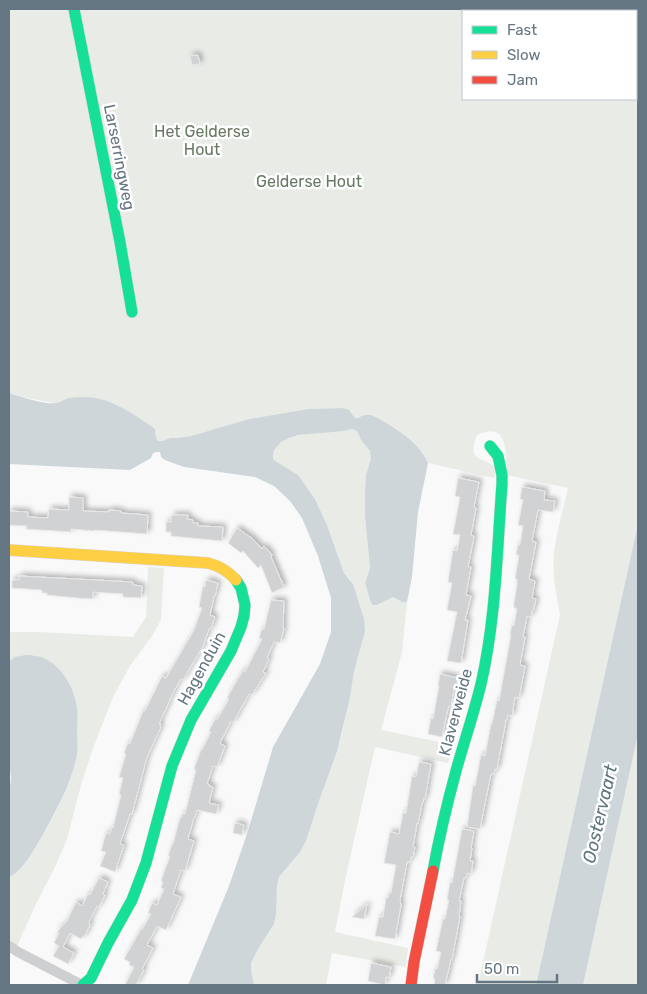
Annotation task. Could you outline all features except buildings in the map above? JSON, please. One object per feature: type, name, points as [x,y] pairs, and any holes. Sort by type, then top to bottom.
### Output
[{"type":"street","name":"Larserringweg","points":[[74,9],[132,312]]},
{"type":"street","name":"Klaverweide","points":[[411,985],[440,835],[481,684],[488,646],[493,609],[502,484],[498,456],[490,446]]},
{"type":"street","name":"Hagenduin","points":[[9,550],[208,563],[222,568],[231,574],[239,584],[244,598],[244,616],[237,639],[191,720],[172,766],[146,863],[132,900],[91,978],[83,985]]},
{"type":"street","points":[[9,946],[83,985]]},
{"type":"green space","name":"Gelderse Hout","points":[[9,9],[638,9],[638,524],[536,985],[478,985],[560,615],[554,581],[554,555],[568,488],[507,475],[506,449],[504,442],[495,432],[477,435],[474,445],[475,455],[493,465],[497,470],[494,478],[428,463],[417,446],[395,428],[363,416],[355,418],[343,408],[308,409],[249,419],[191,436],[158,441],[156,432],[86,397],[69,398],[55,403],[9,393]]},
{"type":"green space","points":[[348,429],[355,430],[372,455],[366,475],[365,490],[365,516],[370,568],[365,583],[371,603],[377,605],[393,597],[402,602],[407,602],[402,652],[381,730],[454,745],[448,763],[375,747],[345,880],[335,932],[408,948],[406,967],[332,953],[326,985],[254,985],[251,963],[274,924],[279,877],[300,852],[306,841],[337,753],[360,650],[351,580],[344,573],[327,525],[315,499],[298,475],[274,460],[274,450],[279,443],[288,438]]},
{"type":"green space","points":[[148,567],[164,568],[161,620],[130,666],[113,697],[92,751],[67,839],[17,946],[9,941],[9,877],[17,872],[36,846],[54,815],[68,783],[77,754],[77,707],[73,691],[65,677],[15,657],[9,661],[9,632],[133,637],[146,617]]},
{"type":"green space","points":[[638,734],[638,985],[583,985]]},
{"type":"water","points":[[9,393],[45,403],[57,403],[75,397],[104,400],[122,408],[155,429],[158,441],[191,436],[249,419],[308,409],[343,408],[349,410],[355,418],[370,415],[395,428],[414,443],[428,463],[418,512],[412,577],[407,602],[402,602],[393,597],[373,605],[365,583],[370,568],[365,516],[365,490],[366,475],[371,459],[370,451],[357,432],[352,429],[298,435],[281,442],[274,450],[274,460],[298,475],[315,499],[327,525],[344,573],[353,584],[364,619],[365,631],[337,752],[306,841],[300,852],[279,877],[274,924],[251,963],[254,985],[188,985],[229,886],[248,831],[273,747],[320,664],[331,632],[331,598],[318,556],[302,518],[290,501],[274,486],[255,477],[184,467],[165,460],[161,457],[160,452],[153,453],[151,458],[130,470],[9,464]]},
{"type":"water","name":"Oostervaart","points":[[638,524],[638,734],[583,985],[536,985]]},
{"type":"water","points":[[26,655],[48,660],[61,671],[70,685],[77,708],[77,751],[75,765],[58,806],[32,853],[19,870],[9,877],[9,795],[11,778],[9,759],[9,661],[15,657]]},
{"type":"traffic: fast","points":[[74,9],[132,312]]},
{"type":"traffic: fast","points":[[433,871],[449,796],[481,684],[490,635],[502,484],[498,456],[490,446]]},
{"type":"traffic: fast","points":[[83,985],[91,978],[132,900],[146,863],[172,766],[191,720],[231,651],[241,627],[245,605],[241,588],[236,580]]},
{"type":"traffic: slow","points":[[9,550],[208,563],[223,569],[236,580]]},
{"type":"traffic: jam","points":[[411,985],[433,871]]},
{"type":"park label","name":"Het Gelderse Hout","points":[[202,140]]}]
